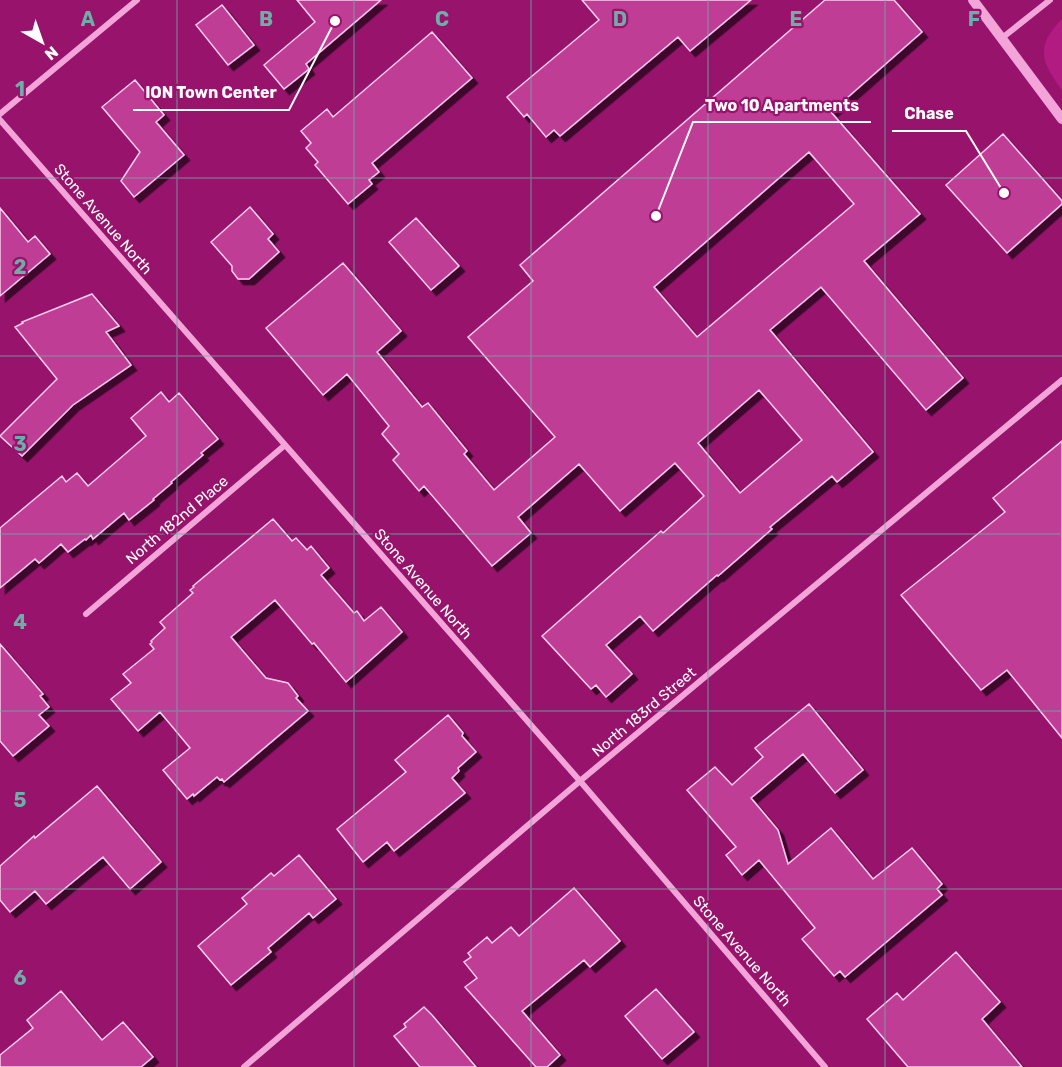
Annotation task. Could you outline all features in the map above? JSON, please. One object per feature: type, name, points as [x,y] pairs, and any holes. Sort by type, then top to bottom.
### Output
[{"type":"street","points":[[0,114],[137,0]]},
{"type":"street","points":[[973,0],[1062,119]]},
{"type":"street","points":[[1002,39],[1050,0]]},
{"type":"street","name":"Stone Avenue North","points":[[0,120],[580,781],[825,1067]]},
{"type":"street","name":"North 183rd Street","points":[[244,1067],[580,781],[1062,380]]},
{"type":"street","name":"North 182nd Place","points":[[86,614],[285,445]]},
{"type":"shaded area","points":[[1062,19],[1062,90],[1049,71],[1044,54],[1048,38]]},
{"type":"building","points":[[297,0],[381,0],[306,64],[309,69],[284,89],[264,65],[315,22]]},
{"type":"building","points":[[582,0],[751,0],[690,51],[678,37],[560,136],[554,130],[546,137],[527,114],[524,117],[507,97],[599,20]]},
{"type":"building","points":[[825,0],[894,0],[922,32],[831,112],[920,214],[864,261],[963,378],[926,410],[821,287],[770,330],[873,452],[837,482],[832,476],[770,527],[772,529],[653,631],[640,616],[606,645],[632,674],[606,697],[596,685],[591,689],[542,636],[704,496],[675,463],[620,511],[579,464],[518,517],[531,533],[492,566],[424,486],[419,491],[393,460],[399,454],[382,434],[389,426],[347,374],[323,395],[266,328],[343,263],[401,331],[377,352],[422,407],[428,403],[467,451],[464,454],[494,490],[555,437],[468,337],[533,281],[520,265]],"holes":[[[809,152],[854,204],[697,337],[654,287]],[[759,390],[802,440],[740,493],[698,443]]]},
{"type":"building","points":[[222,5],[254,45],[228,65],[196,25]]},
{"type":"building","points":[[432,32],[472,78],[372,163],[379,172],[369,180],[372,184],[348,204],[315,165],[318,162],[306,148],[311,143],[301,131],[327,109],[333,117]]},
{"type":"building","points":[[135,80],[164,115],[156,122],[184,155],[134,197],[121,181],[140,152],[102,107]]},
{"type":"building","points":[[1003,134],[1062,201],[1062,204],[1007,253],[946,185]]},
{"type":"building","points":[[250,207],[273,234],[268,239],[279,252],[249,279],[238,279],[232,271],[232,266],[211,242]]},
{"type":"building","points":[[0,208],[28,242],[35,236],[50,254],[0,296]]},
{"type":"building","points":[[416,218],[459,266],[431,290],[389,242]]},
{"type":"building","points":[[92,294],[119,326],[106,332],[131,365],[73,405],[22,456],[0,436],[57,379],[15,327],[22,322]]},
{"type":"building","points":[[161,392],[169,402],[179,393],[218,439],[154,500],[129,520],[124,513],[93,539],[91,535],[68,552],[61,544],[39,563],[35,559],[0,588],[0,528],[62,476],[66,482],[77,473],[88,486],[146,436],[131,418]]},
{"type":"building","points":[[1062,441],[1062,738],[1007,670],[981,690],[901,595],[1005,512],[993,498]]},
{"type":"building","points":[[273,519],[292,541],[296,538],[307,550],[311,546],[329,568],[321,575],[354,613],[357,611],[364,621],[381,607],[402,632],[346,682],[275,600],[231,637],[266,678],[288,683],[298,696],[296,698],[308,711],[224,782],[217,777],[187,799],[163,770],[190,748],[160,712],[138,731],[111,699],[131,683],[123,674],[154,649],[150,644],[151,641],[165,628],[160,622],[193,593],[190,590],[193,586]]},
{"type":"building","points":[[0,644],[43,694],[40,696],[49,707],[39,715],[49,726],[13,756],[0,741]]},
{"type":"building","points":[[809,704],[863,770],[835,793],[803,754],[751,798],[778,830],[788,864],[831,828],[873,879],[912,848],[942,884],[937,889],[942,895],[845,977],[840,971],[834,976],[802,939],[815,928],[759,860],[742,875],[726,855],[736,847],[687,790],[715,767],[732,785],[763,757],[755,748]]},
{"type":"building","points":[[448,715],[476,752],[458,768],[459,771],[452,778],[465,793],[394,851],[387,842],[363,862],[337,829],[406,772],[395,760]]},
{"type":"building","points":[[97,786],[161,862],[130,889],[103,857],[46,904],[35,891],[10,912],[0,900],[0,866]]},
{"type":"building","points":[[299,855],[336,899],[313,918],[309,913],[268,948],[271,952],[231,985],[198,946],[247,904],[242,898],[271,873],[274,876]]},
{"type":"building","points":[[574,888],[620,941],[590,967],[584,960],[522,1011],[560,1055],[547,1067],[536,1067],[465,987],[477,978],[464,962],[471,957],[468,953],[487,937],[492,943],[511,927],[519,936]]},
{"type":"building","points":[[956,952],[1000,1002],[982,1019],[1022,1067],[908,1067],[867,1019],[897,993],[903,1000]]},
{"type":"building","points":[[656,989],[694,1032],[662,1059],[625,1016]]},
{"type":"building","points":[[61,991],[102,1040],[123,1022],[153,1057],[141,1067],[0,1067],[0,1055],[33,1028],[27,1020]]},
{"type":"building","points":[[424,1007],[476,1067],[420,1067],[394,1036],[406,1027],[404,1024]]},
{"type":"place","name":"ION Town Center","points":[[335,21]]},
{"type":"place","name":"Chase","points":[[1004,193]]},
{"type":"place","name":"Two 10 Apartments","points":[[656,216]]}]
